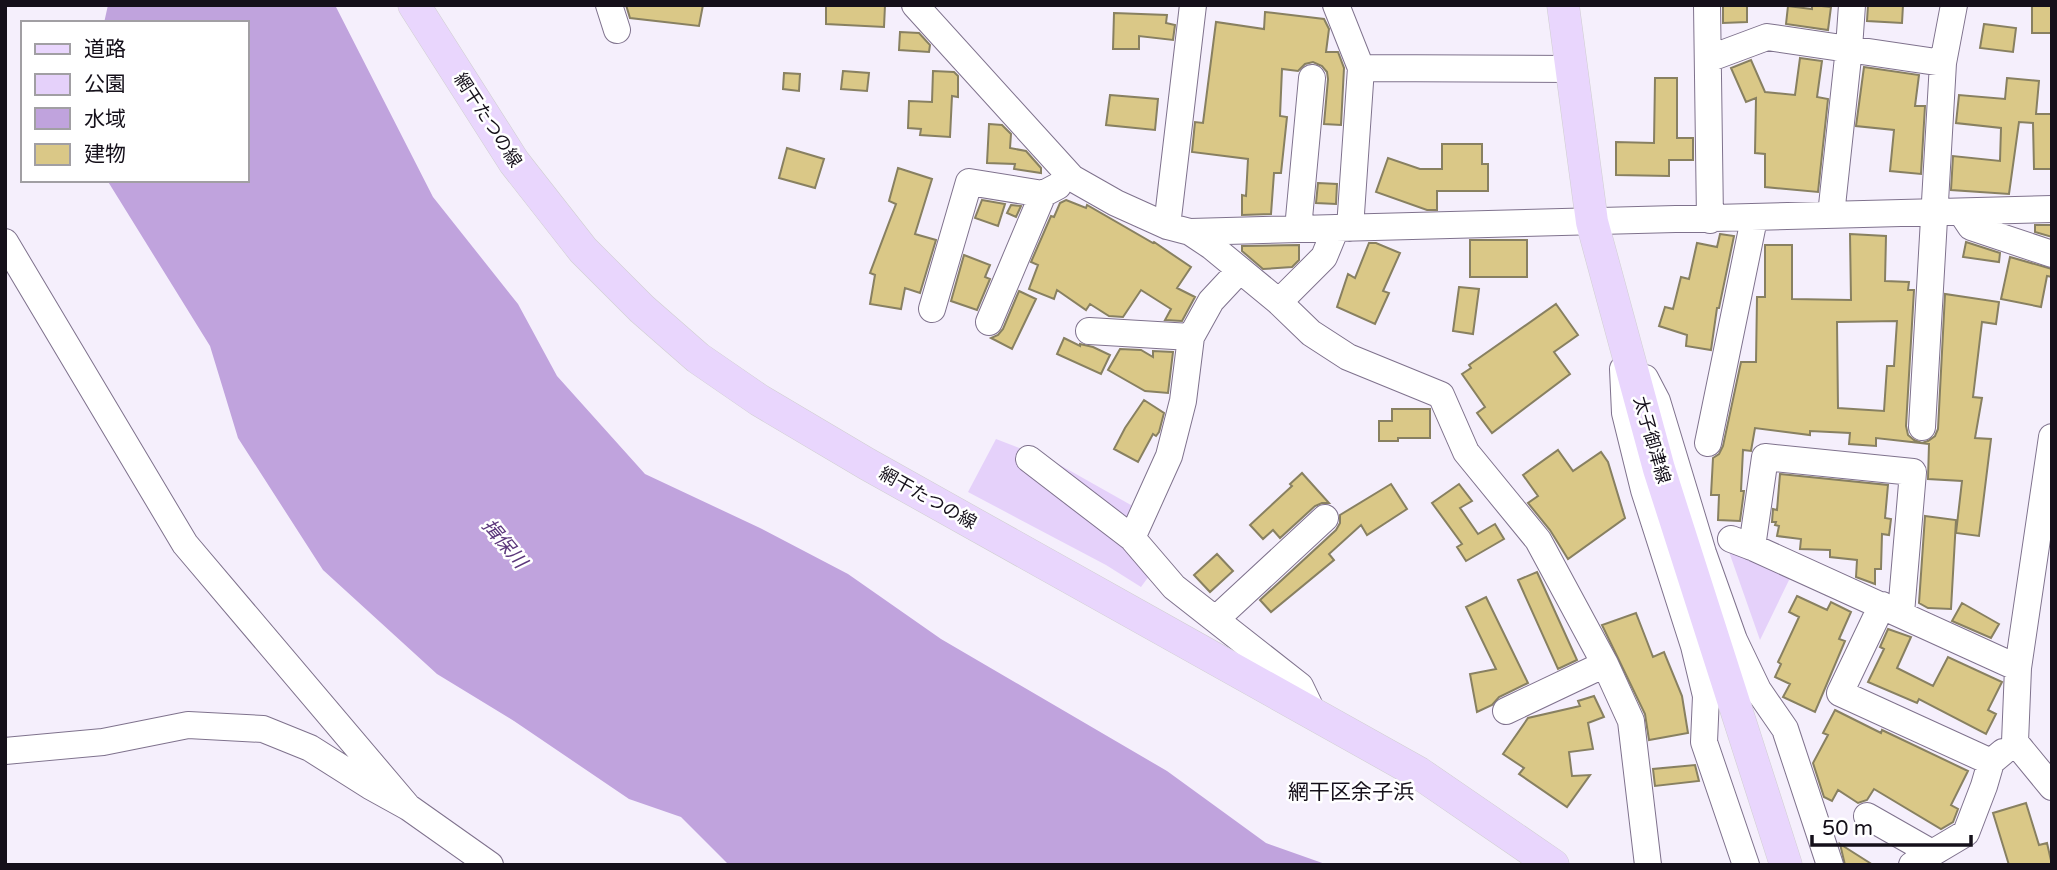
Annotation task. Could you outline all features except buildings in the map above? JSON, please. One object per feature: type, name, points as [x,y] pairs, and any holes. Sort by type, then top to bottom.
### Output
[{"type":"main road","name":"網干たつの線","points":[[414,5],[514,162],[583,250],[642,309],[698,358],[759,400],[867,464],[1419,773],[1544,858]]},
{"type":"main road","name":"太子御津線","points":[[1563,5],[1592,222],[1659,469],[1786,865]]},
{"type":"street","points":[[915,5],[1072,178],[1116,204],[1179,229],[1211,246],[1279,302],[1311,333],[1348,357],[1441,395],[1466,452],[1538,540],[1605,664],[1631,721],[1648,865]]},
{"type":"street","points":[[1179,229],[1193,5]]},
{"type":"street","points":[[1279,302],[1324,257],[1343,228],[1360,68],[1336,5]]},
{"type":"street","points":[[1707,5],[1710,220]]},
{"type":"street","points":[[1830,215],[1852,5]]},
{"type":"street","points":[[1923,427],[1943,64],[1954,5]]},
{"type":"street","points":[[1708,59],[1767,37],[1943,64]]},
{"type":"street","points":[[1360,68],[1572,69]]},
{"type":"street","points":[[1298,229],[1312,78]]},
{"type":"street","points":[[932,309],[969,182],[1043,194],[1072,178]]},
{"type":"street","points":[[989,322],[1043,194]]},
{"type":"street","points":[[1179,229],[1754,219],[2052,209]]},
{"type":"street","points":[[1961,212],[1971,227],[2052,254]]},
{"type":"street","points":[[1708,443],[1754,219]]},
{"type":"street","points":[[5,242],[185,544],[408,807]]},
{"type":"street","points":[[1132,538],[1169,456],[1183,401],[1191,337],[1211,302],[1239,271]]},
{"type":"street","points":[[1089,331],[1191,337]]},
{"type":"street","points":[[1622,332],[1625,413],[1644,490],[1694,646],[1706,696],[1704,742],[1746,865]]},
{"type":"street","points":[[1622,332],[1657,401],[1703,553],[1734,640],[1758,690],[1785,729],[1830,865]]},
{"type":"street","points":[[2052,436],[2018,668],[2015,742],[2052,787]]},
{"type":"street","points":[[1991,762],[1840,693],[1892,609],[1913,472],[1765,457],[1741,543],[1892,609],[2018,668]]},
{"type":"street","points":[[1029,459],[1132,538],[1174,587],[1300,686],[1313,713]]},
{"type":"street","points":[[1216,619],[1325,518]]},
{"type":"street","points":[[1506,711],[1605,664]]},
{"type":"street","points":[[5,751],[103,742],[188,725],[262,729],[310,748],[408,807],[490,865]]},
{"type":"street","points":[[1867,816],[1922,859],[1966,834],[1991,762],[2015,742]]},
{"type":"street","points":[[1544,858],[1570,865]]},
{"type":"green space","points":[[996,439],[1051,460],[1138,509],[1152,572],[1141,587],[1106,565],[968,492]]},
{"type":"green space","points":[[1728,549],[1790,578],[1760,640]]},
{"type":"water","name":"揖保川","points":[[108,5],[335,5],[433,197],[518,304],[557,376],[645,474],[760,528],[848,574],[941,639],[1167,771],[1266,843],[1328,865],[729,865],[681,817],[629,799],[514,721],[437,674],[323,570],[238,438],[210,346],[108,182],[248,182],[248,21],[104,21]]},
{"type":"district","name":"網干区余子浜","points":[[1351,792]]}]
